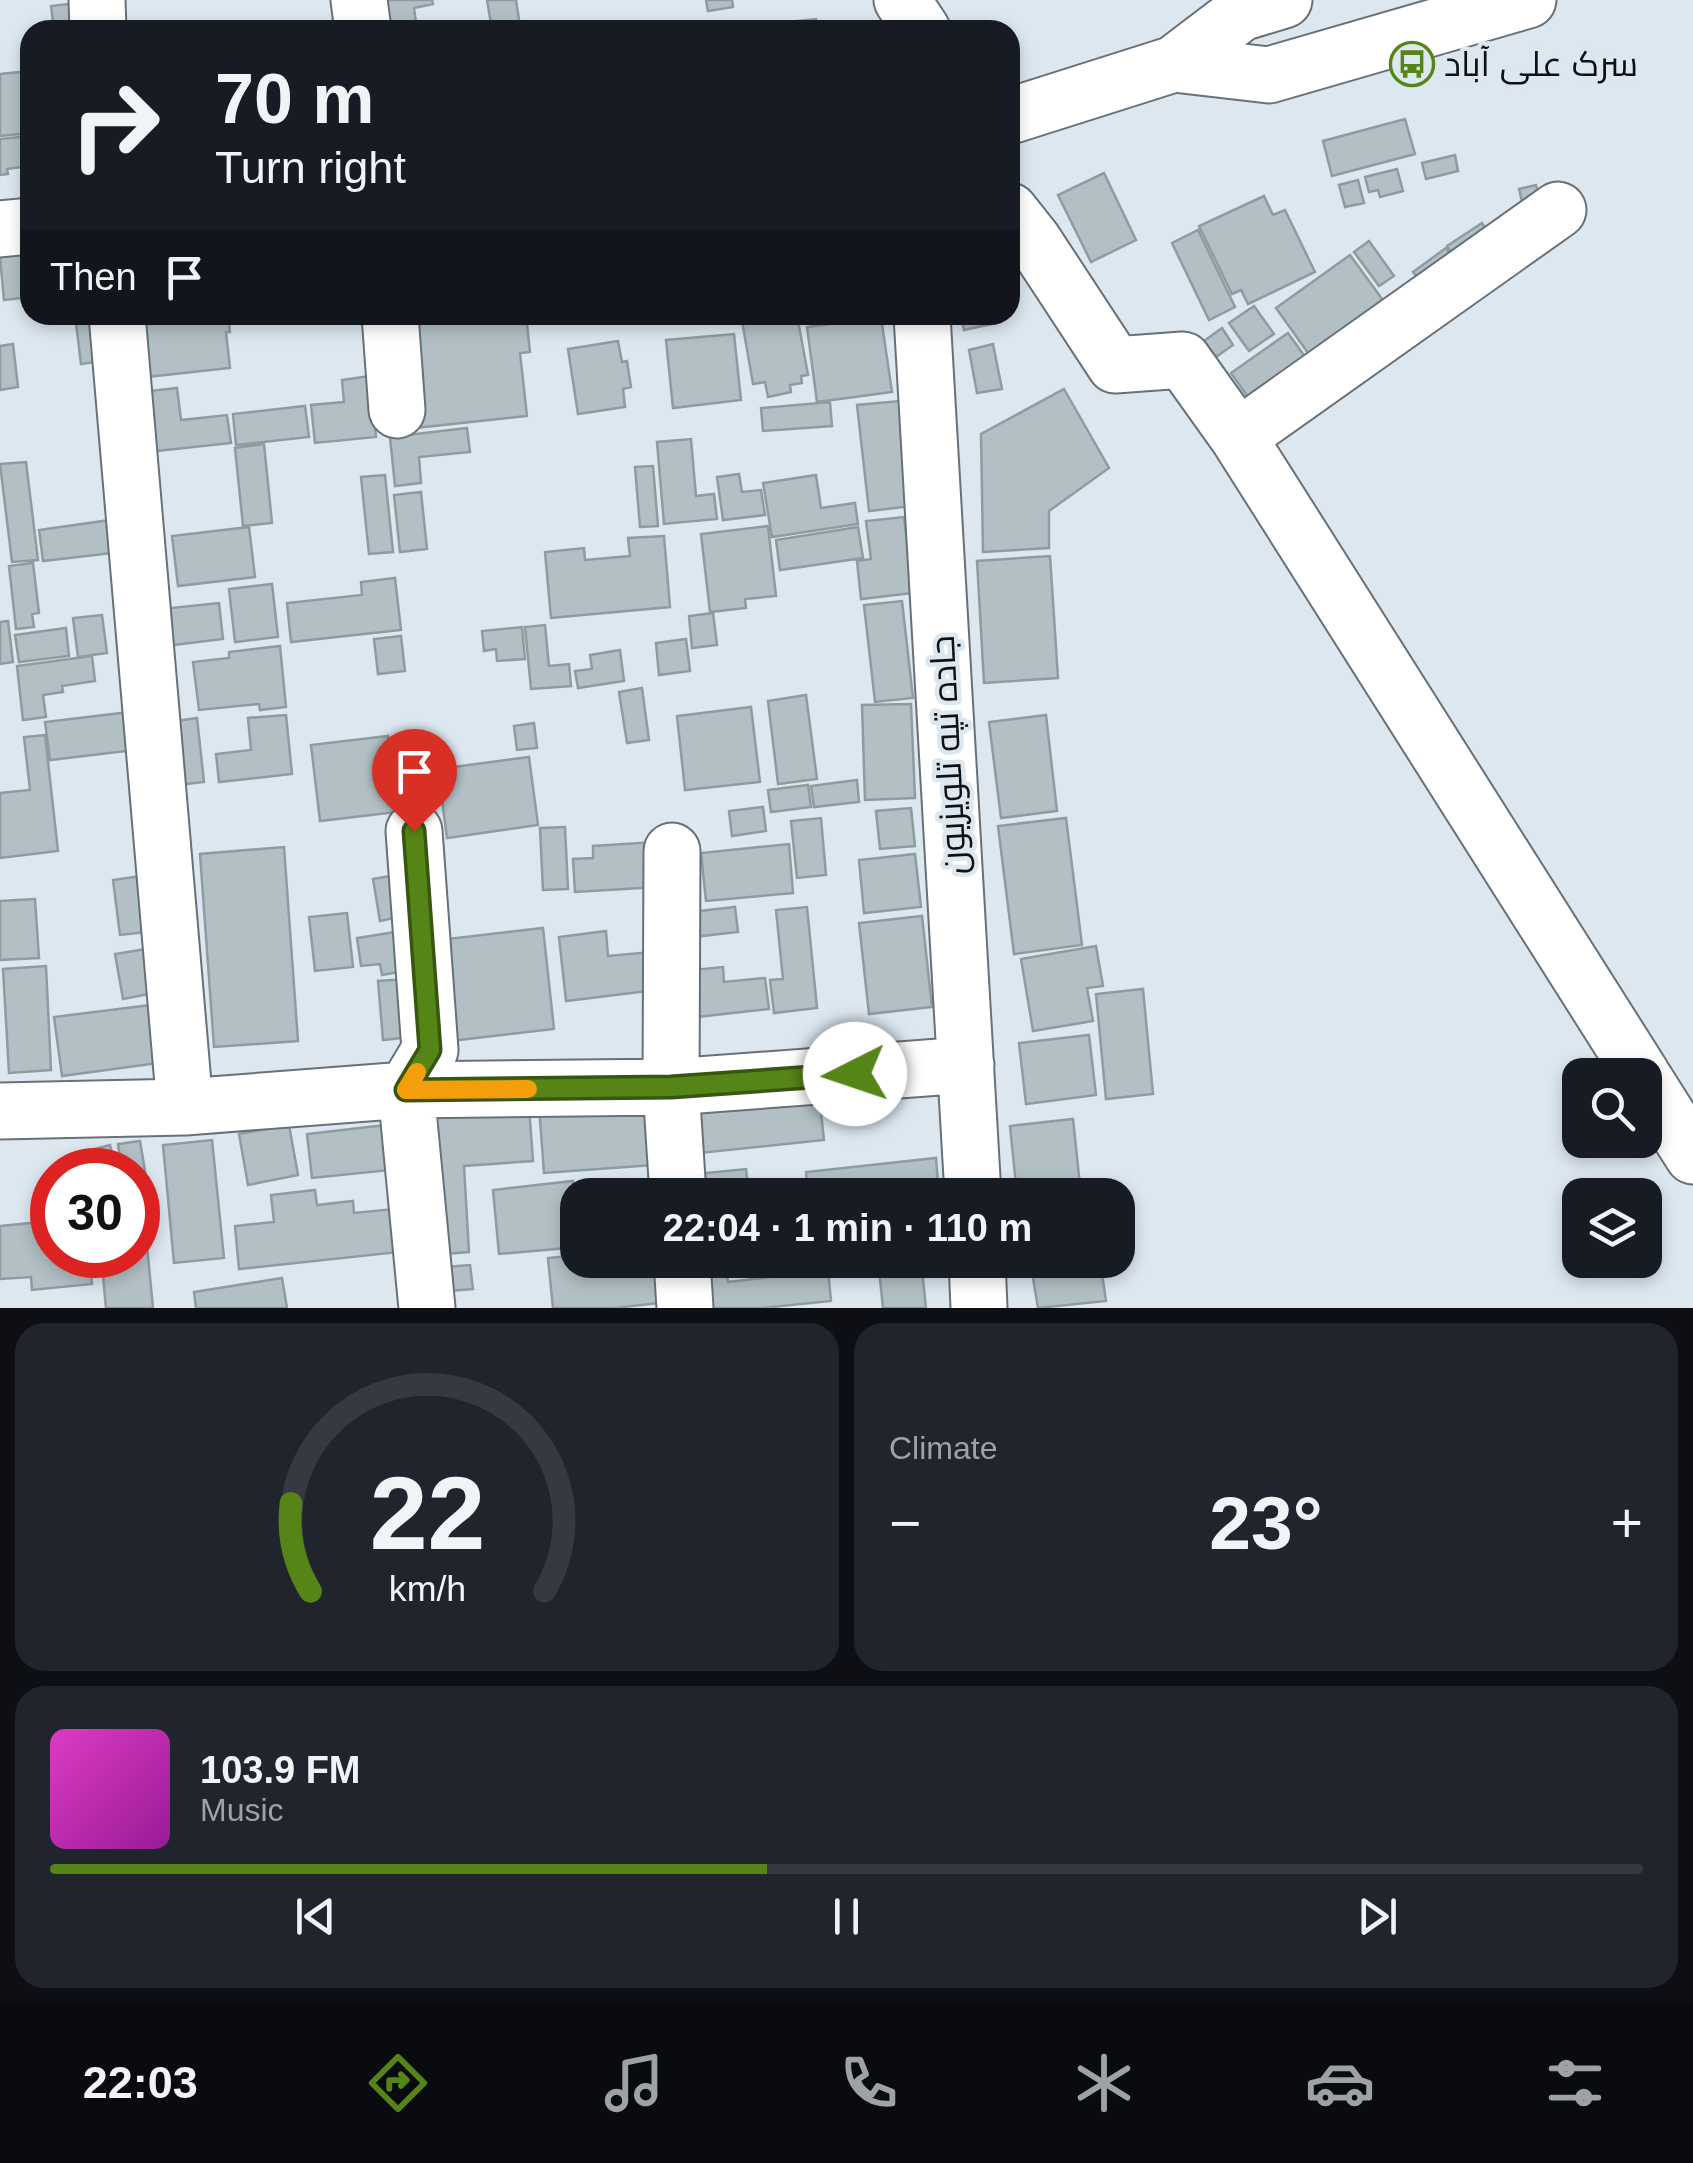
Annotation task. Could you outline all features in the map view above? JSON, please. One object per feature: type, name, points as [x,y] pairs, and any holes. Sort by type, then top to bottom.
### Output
[{"type":"street","points":[[1020,113],[1174,64],[1241,12],[1284,0]]},
{"type":"street","points":[[1174,64],[1268,75],[1528,0]]},
{"type":"street","points":[[1238,437],[1558,210]]},
{"type":"street","points":[[1020,224],[1115,365],[1183,360],[1238,437],[1630,1058]]},
{"type":"street","points":[[118,325],[185,1107]]},
{"type":"street","points":[[391,325],[397,410]]},
{"type":"street","name":"جاده تپه تلویزیون","points":[[923,325],[972,1178]]},
{"type":"street","points":[[414,831],[430,1050],[406,1090],[428,1308]]},
{"type":"street","points":[[672,851],[671,1087],[677,1178]]},
{"type":"street","points":[[0,1111],[185,1107],[406,1090],[671,1087],[966,1065]]},
{"type":"street","points":[[1662,1108],[1693,1156]]},
{"type":"street","points":[[683,1278],[685,1308]]},
{"type":"street","points":[[978,1278],[979,1308]]},
{"type":"building","points":[[370,0],[432,0],[433,4],[414,8],[416,20],[373,20]]},
{"type":"building","points":[[487,0],[516,0],[519,20],[490,20]]},
{"type":"building","points":[[706,0],[732,0],[733,7],[708,11]]},
{"type":"building","points":[[69,4],[71,20],[53,20],[51,6]]},
{"type":"building","points":[[20,72],[20,134],[0,136],[0,74]]},
{"type":"building","points":[[1405,119],[1415,154],[1332,176],[1323,141]]},
{"type":"building","points":[[20,137],[20,167],[7,169],[8,174],[0,175],[0,139]]},
{"type":"building","points":[[1455,155],[1458,171],[1426,179],[1422,163]]},
{"type":"building","points":[[1397,169],[1403,191],[1380,197],[1378,190],[1369,192],[1365,177]]},
{"type":"building","points":[[1104,173],[1136,240],[1091,262],[1058,195]]},
{"type":"building","points":[[1358,180],[1364,203],[1345,207],[1339,185]]},
{"type":"building","points":[[1536,185],[1541,207],[1524,210],[1519,189]]},
{"type":"building","points":[[1264,196],[1273,215],[1285,210],[1315,272],[1248,304],[1241,290],[1232,294],[1199,226]]},
{"type":"building","points":[[1482,223],[1492,239],[1458,262],[1447,246]]},
{"type":"building","points":[[1198,230],[1235,307],[1209,320],[1172,243]]},
{"type":"building","points":[[1369,241],[1394,276],[1379,286],[1354,252]]},
{"type":"building","points":[[1446,248],[1456,263],[1424,286],[1413,272]]},
{"type":"building","points":[[20,254],[20,298],[4,300],[0,257]]},
{"type":"building","points":[[1350,255],[1393,314],[1318,367],[1276,308]]},
{"type":"building","points":[[1254,306],[1274,334],[1249,351],[1229,323]]},
{"type":"building","points":[[76,325],[104,325],[108,360],[81,364]]},
{"type":"building","points":[[141,325],[229,325],[230,332],[226,332],[230,368],[146,377]]},
{"type":"building","points":[[404,325],[527,325],[530,352],[520,353],[527,416],[415,428]]},
{"type":"building","points":[[743,325],[799,325],[808,375],[801,376],[802,383],[790,385],[791,392],[768,397],[765,382],[753,384]]},
{"type":"building","points":[[882,325],[892,392],[817,402],[807,327]]},
{"type":"building","points":[[1222,328],[1233,345],[1216,357],[1204,341]]},
{"type":"building","points":[[1288,333],[1316,372],[1259,413],[1231,373]]},
{"type":"building","points":[[734,334],[741,400],[673,408],[666,340]]},
{"type":"building","points":[[618,341],[622,362],[627,361],[631,387],[623,389],[625,407],[578,414],[568,349]]},
{"type":"building","points":[[13,344],[18,387],[0,390],[0,346]]},
{"type":"building","points":[[993,344],[1002,389],[977,393],[969,350]]},
{"type":"building","points":[[370,376],[376,437],[315,443],[311,405],[344,402],[342,380]]},
{"type":"building","points":[[177,388],[181,420],[227,415],[231,443],[147,452],[141,392]]},
{"type":"building","points":[[1064,389],[1109,468],[1049,511],[1049,548],[983,552],[981,434]]},
{"type":"building","points":[[900,401],[912,506],[869,511],[857,405]]},
{"type":"building","points":[[830,402],[832,426],[763,431],[761,408]]},
{"type":"building","points":[[305,406],[309,437],[236,445],[233,414]]},
{"type":"building","points":[[467,428],[470,452],[419,457],[421,483],[395,486],[390,437]]},
{"type":"building","points":[[691,439],[696,496],[714,494],[717,519],[664,524],[657,442]]},
{"type":"building","points":[[264,444],[272,523],[243,526],[235,448]]},
{"type":"building","points":[[26,462],[38,560],[12,562],[0,464]]},
{"type":"building","points":[[653,466],[658,526],[640,527],[635,467]]},
{"type":"building","points":[[739,474],[742,492],[761,490],[765,515],[723,520],[717,477]]},
{"type":"building","points":[[385,475],[393,552],[369,554],[361,477]]},
{"type":"building","points":[[816,475],[821,508],[855,503],[858,524],[772,537],[763,483]]},
{"type":"building","points":[[421,492],[427,549],[400,552],[394,495]]},
{"type":"building","points":[[904,517],[913,593],[861,599],[857,561],[871,559],[866,521]]},
{"type":"building","points":[[117,519],[121,552],[43,561],[39,530]]},
{"type":"building","points":[[768,526],[776,596],[745,599],[746,608],[710,612],[701,534]]},
{"type":"building","points":[[249,527],[255,577],[178,586],[172,536]]},
{"type":"building","points":[[858,527],[863,558],[780,570],[776,540]]},
{"type":"building","points":[[664,536],[670,607],[551,618],[545,552],[584,548],[585,560],[630,556],[628,538]]},
{"type":"building","points":[[1050,556],[1058,678],[984,683],[977,561]]},
{"type":"building","points":[[33,563],[39,613],[32,614],[34,627],[16,629],[9,566]]},
{"type":"building","points":[[395,578],[401,630],[291,642],[287,603],[362,595],[361,582]]},
{"type":"building","points":[[272,584],[278,637],[235,642],[229,589]]},
{"type":"building","points":[[902,601],[913,698],[875,702],[864,605]]},
{"type":"building","points":[[219,603],[223,639],[165,646],[161,609]]},
{"type":"building","points":[[713,613],[717,645],[692,648],[689,616]]},
{"type":"building","points":[[102,615],[107,653],[78,657],[73,618]]},
{"type":"building","points":[[8,621],[13,662],[0,664],[0,622]]},
{"type":"building","points":[[545,625],[549,666],[569,664],[571,686],[531,689],[525,627]]},
{"type":"building","points":[[522,627],[525,659],[497,661],[496,649],[484,651],[482,631]]},
{"type":"building","points":[[66,628],[69,656],[19,662],[15,635]]},
{"type":"building","points":[[401,636],[405,671],[378,674],[374,639]]},
{"type":"building","points":[[686,639],[690,671],[659,675],[656,643]]},
{"type":"building","points":[[280,646],[286,707],[260,710],[259,704],[199,710],[193,662],[229,658],[229,652]]},
{"type":"building","points":[[620,650],[624,681],[578,688],[575,671],[592,669],[590,655]]},
{"type":"building","points":[[92,656],[95,681],[62,686],[63,692],[43,695],[46,717],[23,720],[17,666]]},
{"type":"building","points":[[642,688],[649,740],[627,743],[619,692]]},
{"type":"building","points":[[806,695],[817,779],[778,784],[768,701]]},
{"type":"building","points":[[911,704],[915,798],[865,800],[862,705]]},
{"type":"building","points":[[751,707],[760,782],[685,790],[677,716]]},
{"type":"building","points":[[130,712],[135,750],[50,760],[45,722]]},
{"type":"building","points":[[286,715],[292,774],[219,782],[216,754],[251,750],[248,718]]},
{"type":"building","points":[[1046,715],[1057,811],[1001,818],[989,722]]},
{"type":"building","points":[[197,718],[204,782],[169,786],[162,723]]},
{"type":"building","points":[[534,723],[537,748],[517,750],[514,726]]},
{"type":"building","points":[[45,735],[58,851],[0,858],[0,793],[30,790],[24,737]]},
{"type":"building","points":[[388,736],[397,812],[320,821],[311,745]]},
{"type":"building","points":[[529,757],[538,825],[447,838],[438,769]]},
{"type":"building","points":[[857,780],[859,802],[814,807],[811,786]]},
{"type":"building","points":[[808,785],[811,807],[771,812],[768,790]]},
{"type":"building","points":[[763,807],[766,831],[732,836],[729,811]]},
{"type":"building","points":[[911,808],[915,846],[880,849],[876,811]]},
{"type":"building","points":[[821,818],[826,875],[797,878],[791,821]]},
{"type":"building","points":[[1066,818],[1082,945],[1014,954],[998,826]]},
{"type":"building","points":[[565,827],[568,889],[543,890],[540,828]]},
{"type":"building","points":[[655,842],[657,887],[575,892],[573,859],[593,858],[593,846]]},
{"type":"building","points":[[789,844],[793,893],[706,901],[701,853]]},
{"type":"building","points":[[284,847],[298,1041],[214,1047],[200,854]]},
{"type":"building","points":[[915,854],[921,907],[864,913],[859,860]]},
{"type":"building","points":[[396,875],[403,916],[380,921],[373,879]]},
{"type":"building","points":[[141,876],[148,932],[120,935],[113,880]]},
{"type":"building","points":[[35,899],[39,958],[0,960],[0,901]]},
{"type":"building","points":[[735,907],[738,932],[693,937],[690,912]]},
{"type":"building","points":[[807,907],[817,1008],[774,1013],[770,980],[783,979],[776,910]]},
{"type":"building","points":[[347,913],[353,967],[315,971],[309,917]]},
{"type":"building","points":[[922,916],[932,1007],[869,1014],[859,923]]},
{"type":"building","points":[[543,928],[554,1029],[450,1041],[439,940]]},
{"type":"building","points":[[402,931],[409,970],[382,975],[380,964],[361,966],[357,938]]},
{"type":"building","points":[[606,931],[608,956],[651,952],[656,990],[566,1001],[559,937]]},
{"type":"building","points":[[1096,946],[1103,986],[1087,988],[1093,1021],[1033,1031],[1021,959]]},
{"type":"building","points":[[146,949],[154,993],[123,999],[115,954]]},
{"type":"building","points":[[46,966],[51,1070],[9,1073],[3,969]]},
{"type":"building","points":[[723,967],[724,982],[765,978],[769,1009],[697,1017],[692,970]]},
{"type":"building","points":[[406,979],[411,1037],[383,1040],[378,981]]},
{"type":"building","points":[[1143,989],[1153,1094],[1106,1099],[1096,994]]},
{"type":"building","points":[[159,1004],[166,1062],[62,1076],[54,1017]]},
{"type":"building","points":[[1089,1035],[1096,1095],[1026,1104],[1019,1043]]},
{"type":"building","points":[[819,1094],[824,1140],[700,1153],[695,1107]]},
{"type":"building","points":[[648,1099],[653,1165],[544,1173],[539,1106]]},
{"type":"building","points":[[529,1106],[533,1161],[464,1166],[469,1252],[431,1255],[421,1114]]},
{"type":"building","points":[[1073,1119],[1079,1178],[1015,1178],[1010,1126]]},
{"type":"building","points":[[395,1124],[400,1169],[312,1178],[307,1134]]},
{"type":"building","points":[[289,1125],[298,1175],[248,1185],[239,1134]]},
{"type":"building","points":[[212,1140],[224,1258],[174,1263],[163,1145]]},
{"type":"building","points":[[140,1141],[141,1148],[119,1148],[118,1144]]},
{"type":"building","points":[[936,1158],[938,1178],[807,1178],[806,1172]]},
{"type":"building","points":[[746,1169],[747,1178],[695,1178],[695,1174]]},
{"type":"building","points":[[560,1182],[560,1249],[499,1254],[493,1190]]},
{"type":"building","points":[[315,1190],[317,1205],[353,1201],[354,1213],[394,1209],[399,1252],[239,1269],[235,1226],[274,1222],[271,1195]]},
{"type":"building","points":[[30,1223],[30,1277],[0,1279],[0,1226]]},
{"type":"building","points":[[560,1257],[560,1278],[658,1278],[660,1303],[553,1308],[548,1258]]},
{"type":"building","points":[[470,1265],[473,1289],[436,1292],[434,1268]]},
{"type":"building","points":[[31,1278],[92,1278],[92,1284],[32,1290]]},
{"type":"building","points":[[103,1278],[150,1278],[153,1308],[106,1308]]},
{"type":"building","points":[[282,1278],[287,1308],[196,1308],[194,1292]]},
{"type":"building","points":[[697,1278],[727,1278],[728,1282],[829,1278],[831,1301],[762,1308],[700,1308]]},
{"type":"building","points":[[880,1278],[923,1278],[926,1308],[883,1308]]},
{"type":"building","points":[[1033,1278],[1103,1278],[1106,1301],[1038,1308]]},
{"type":"slow traffic","points":[[417,1072],[406,1090],[528,1089]]},
{"type":"place","name":"سرک علی آباد","points":[[1412,64]]},
{"type":"route","points":[[414,831],[430,1050],[406,1090],[671,1087],[855,1074]]}]
